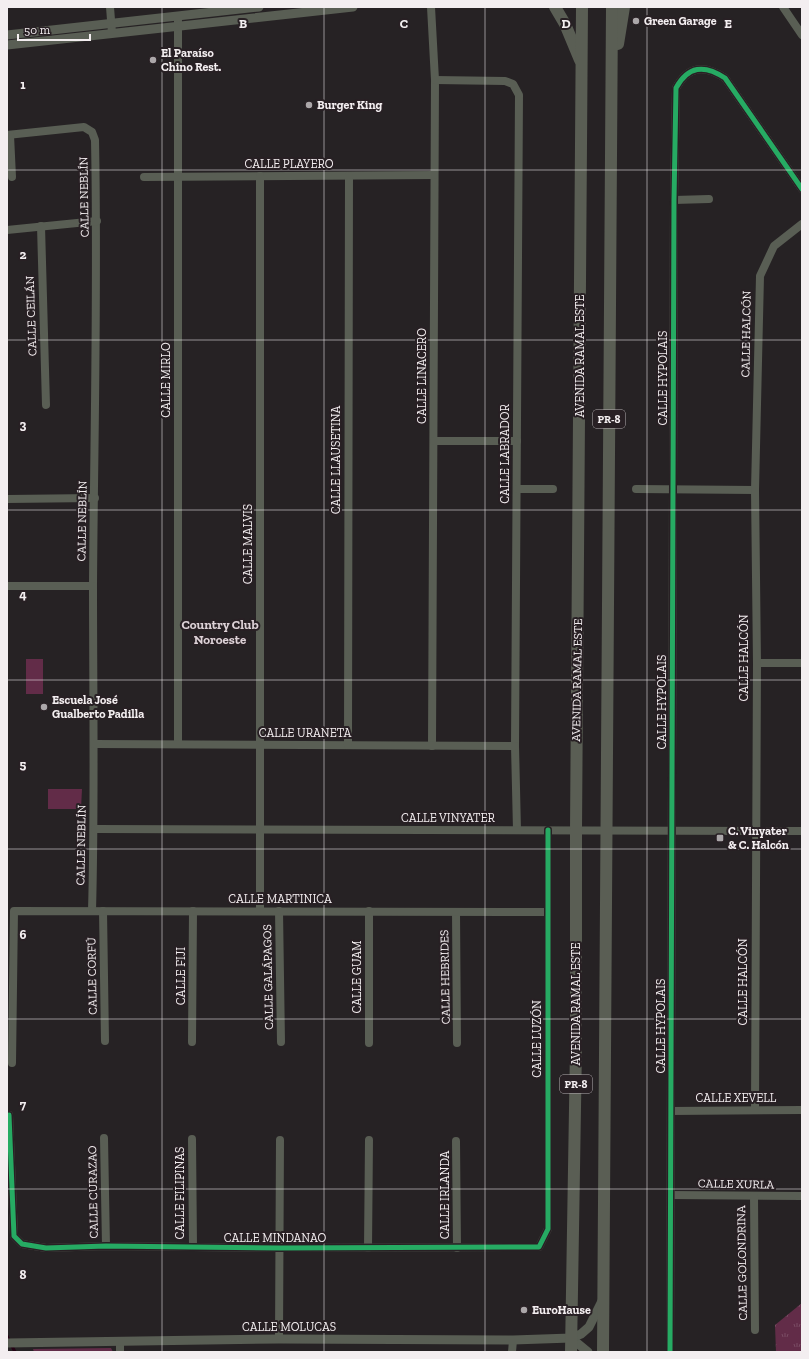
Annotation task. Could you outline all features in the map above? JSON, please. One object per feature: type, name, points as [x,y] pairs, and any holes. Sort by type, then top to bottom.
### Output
[{"type":"main road","points":[[555,7],[565,24],[581,63]]},
{"type":"main road","name":"AVENIDA RAMAL ESTE","points":[[571,1352],[576,1047],[576,830],[582,7]]},
{"type":"main road","name":"PR-8","points":[[603,1352],[608,830],[612,7]]},
{"type":"main road","points":[[611,72],[618,47],[624,7]]},
{"type":"street","points":[[110,7],[112,28]]},
{"type":"street","points":[[7,45],[178,16],[258,7]]},
{"type":"street","points":[[7,35],[112,28],[178,27],[327,8],[353,7]]},
{"type":"street","name":"CALLE LINACERO","points":[[431,7],[435,80],[432,746]]},
{"type":"street","points":[[783,7],[802,35]]},
{"type":"street","name":"CALLE MIRLO","points":[[178,16],[178,744]]},
{"type":"street","name":"CALLE HYPOLAIS","points":[[670,1352],[674,200],[676,88],[680,79],[689,72],[703,68],[715,71],[725,78],[802,189]]},
{"type":"street","name":"CALLE LABRADOR","points":[[435,80],[505,80],[513,84],[519,95],[515,746],[517,830]]},
{"type":"street","name":"CALLE NEBLÍN","points":[[8,135],[84,127],[92,132],[95,140],[97,221],[93,586],[94,829],[92,911]]},
{"type":"street","points":[[8,135],[12,177]]},
{"type":"street","name":"CALLE PLAYERO","points":[[144,177],[434,175]]},
{"type":"street","name":"CALLE MALVIS","points":[[260,176],[260,911]]},
{"type":"street","name":"CALLE LLAUSETINA","points":[[348,745],[349,176]]},
{"type":"street","points":[[674,200],[709,199]]},
{"type":"street","points":[[7,230],[97,221]]},
{"type":"street","name":"CALLE HALCÓN","points":[[755,1110],[757,663],[755,490],[760,276],[774,246],[802,224]]},
{"type":"street","name":"CALLE CEILÁN","points":[[41,226],[46,405]]},
{"type":"street","points":[[434,442],[517,441]]},
{"type":"street","points":[[517,489],[553,489]]},
{"type":"street","points":[[636,489],[755,490]]},
{"type":"street","points":[[7,499],[95,498]]},
{"type":"street","points":[[7,586],[93,586]]},
{"type":"street","points":[[757,663],[802,663]]},
{"type":"street","name":"CALLE URANETA","points":[[94,744],[515,746]]},
{"type":"street","name":"CALLE VINYATER","points":[[94,829],[802,831]]},
{"type":"street","name":"CALLE LUZÓN","points":[[539,1247],[548,1229],[546,912],[548,830]]},
{"type":"street","name":"CALLE MARTINICA","points":[[12,1064],[14,911],[546,912]]},
{"type":"street","name":"CALLE CORFÚ","points":[[103,911],[105,1041]]},
{"type":"street","name":"CALLE FIJI","points":[[192,1042],[193,911]]},
{"type":"street","name":"CALLE GALÁPAGOS","points":[[279,911],[281,1042]]},
{"type":"street","name":"CALLE GUAM","points":[[369,911],[370,1043]]},
{"type":"street","name":"CALLE HEBRIDES","points":[[456,912],[457,1042]]},
{"type":"street","name":"CALLE XEVELL","points":[[671,1111],[802,1110]]},
{"type":"street","name":"CALLE MINDANAO","points":[[9,1115],[14,1236],[22,1244],[46,1248],[106,1246],[280,1248],[539,1247]]},
{"type":"street","name":"CALLE CURAZAO","points":[[104,1138],[106,1246]]},
{"type":"street","name":"CALLE FILIPINAS","points":[[192,1139],[192,1247]]},
{"type":"street","points":[[279,1339],[280,1140]]},
{"type":"street","points":[[368,1140],[368,1248]]},
{"type":"street","name":"CALLE IRLANDA","points":[[456,1141],[457,1248]]},
{"type":"street","name":"CALLE XURLA","points":[[670,1195],[802,1196]]},
{"type":"street","name":"CALLE GOLONDRINA","points":[[754,1196],[755,1330]]},
{"type":"street","points":[[588,1352],[571,1338],[581,1334],[589,1327],[598,1310],[604,1292]]},
{"type":"street","name":"CALLE MOLUCAS","points":[[7,1343],[279,1339],[512,1340],[571,1338]]},
{"type":"street","points":[[512,1340],[512,1352]]},
{"type":"street","points":[[120,1341],[120,1352]]},
{"type":"green space","points":[[26,659],[43,659],[43,694],[26,694]]},
{"type":"green space","points":[[48,789],[82,789],[81,809],[48,809]]},
{"type":"green space","points":[[802,1303],[802,1352],[776,1352],[775,1325]]},
{"type":"green space","points":[[111,1348],[113,1352],[34,1352],[33,1349]]},
{"type":"waterway","points":[[7,1336],[15,1352]]},
{"type":"cycle path","points":[[670,1352],[674,200],[676,88],[686,75],[691,71],[703,69],[725,78],[802,189]]},
{"type":"cycle path","points":[[9,1115],[14,1236],[22,1244],[46,1248],[106,1246],[280,1248],[539,1247],[548,1229],[548,830]]},
{"type":"place","name":"Green Garage","points":[[636,21]]},
{"type":"place","name":"El Paraíso Chino Rest.","points":[[153,60]]},
{"type":"place","name":"Burger King","points":[[309,105]]},
{"type":"place","name":"Escuela José Gualberto Padilla","points":[[44,707]]},
{"type":"place","name":"C. Vinyater & C. Halcón","points":[[720,838]]},
{"type":"place","name":"EuroHause","points":[[524,1310]]},
{"type":"district","name":"Country Club Noroeste","points":[[220,632]]}]
